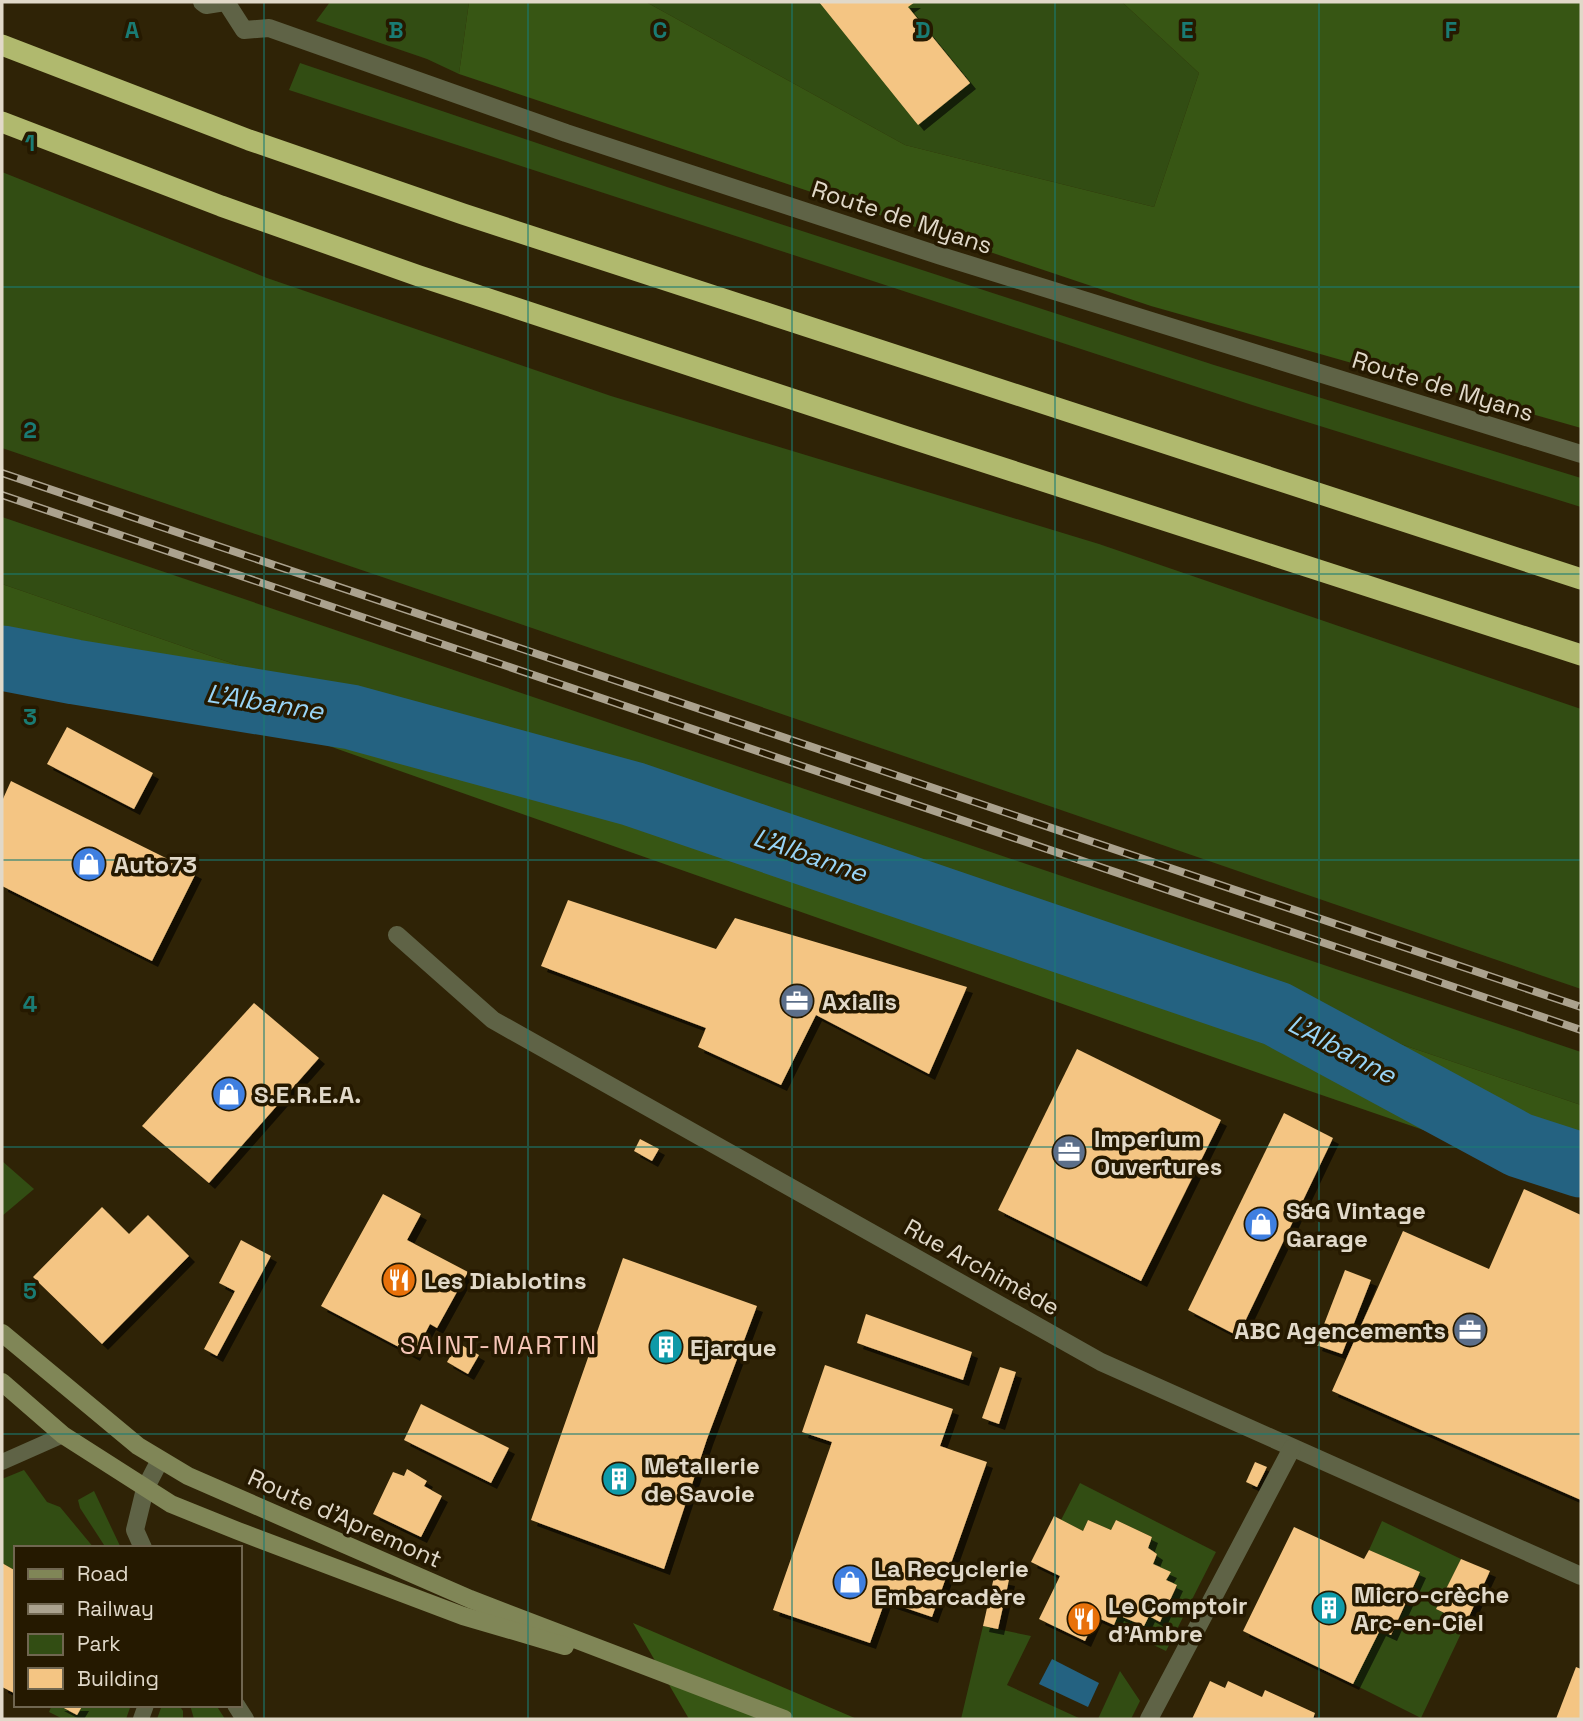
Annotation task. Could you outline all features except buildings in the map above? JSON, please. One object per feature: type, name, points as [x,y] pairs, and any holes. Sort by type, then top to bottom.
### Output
[{"type":"highway","points":[[2,45],[249,140],[464,214],[1581,579]]},
{"type":"highway","points":[[2,122],[221,206],[419,275],[1581,655]]},
{"type":"main road","name":"Route d'Apremont","points":[[2,1333],[138,1446],[188,1476],[470,1599],[784,1719]]},
{"type":"main road","name":"Route d'Apremont","points":[[2,1382],[63,1436],[171,1504],[464,1616],[702,1687]]},
{"type":"street","name":"Route de Myans","points":[[202,2],[206,5],[225,2],[244,30],[269,27],[566,133],[941,256],[1581,454]]},
{"type":"street","name":"Rue Archimède","points":[[397,935],[494,1020],[1101,1362],[1581,1576]]},
{"type":"street","points":[[1149,1719],[1292,1448]]},
{"type":"street","points":[[142,1546],[135,1530],[145,1489],[160,1460]]},
{"type":"lane","points":[[2,1462],[63,1436]]},
{"type":"green space","points":[[330,2],[469,2],[459,74],[427,59],[316,21]]},
{"type":"green space","points":[[469,2],[646,2],[905,145],[1154,207],[1199,73],[1122,2],[1581,2],[1581,428],[1151,306],[459,74]]},
{"type":"green space","points":[[646,2],[1122,2],[1199,73],[1154,207],[905,145]]},
{"type":"green space","points":[[300,63],[667,187],[1214,365],[1581,478],[1581,507],[1252,405],[289,90]]},
{"type":"green space","points":[[2,172],[267,278],[611,396],[1099,544],[1581,709],[1581,989],[2,448]]},
{"type":"green space","points":[[2,517],[1581,1052],[1581,1105],[577,766],[237,665],[2,584]]},
{"type":"green space","points":[[2,584],[237,665],[577,766],[1581,1105],[1581,1184],[2,631]]},
{"type":"green space","points":[[2,1161],[34,1189],[2,1216]]},
{"type":"green space","points":[[24,1470],[47,1502],[60,1507],[92,1546],[14,1546],[14,1570],[2,1563],[2,1479]]},
{"type":"green space","points":[[1080,1483],[1216,1552],[1166,1651],[1114,1626],[1118,1615],[1144,1626],[1149,1616],[1160,1622],[1177,1586],[1166,1580],[1170,1572],[1153,1564],[1157,1554],[1148,1548],[1152,1537],[1116,1520],[1111,1530],[1088,1520],[1083,1531],[1061,1520]]},
{"type":"green space","points":[[94,1491],[120,1546],[105,1546],[80,1508],[78,1500]]},
{"type":"green space","points":[[1382,1521],[1461,1559],[1436,1609],[1466,1623],[1421,1718],[1353,1684],[1380,1630],[1392,1635],[1420,1573],[1369,1550]]},
{"type":"green space","points":[[633,1623],[857,1719],[689,1719]]},
{"type":"green space","points":[[983,1626],[1031,1636],[1007,1685],[1081,1719],[961,1719]]},
{"type":"green space","points":[[1120,1671],[1140,1701],[1131,1719],[1098,1719]]},
{"type":"green space","points":[[51,1707],[62,1707],[76,1715],[82,1707],[130,1707],[126,1719],[63,1719],[49,1712]]},
{"type":"green space","points":[[161,1707],[180,1707],[183,1711],[183,1718],[157,1719]]},
{"type":"green space","points":[[191,1707],[217,1707],[225,1719],[194,1719]]},
{"type":"water","points":[[1052,1659],[1099,1683],[1088,1707],[1039,1684]]},
{"type":"waterway","name":"L'Albanne","points":[[2,658],[351,717],[633,794],[1277,1014],[1519,1145],[1581,1165]]},
{"type":"railway","points":[[2,473],[1581,1007]]},
{"type":"railway","points":[[2,495],[1581,1030]]},
{"type":"place","name":"Auto73","points":[[89,864]]},
{"type":"place","name":"Axialis","points":[[797,1001]]},
{"type":"place","name":"S.E.R.E.A.","points":[[229,1094]]},
{"type":"place","name":"Imperium Ouvertures","points":[[1069,1152]]},
{"type":"place","name":"S&G Vintage Garage","points":[[1261,1224]]},
{"type":"place","name":"Les Diablotins","points":[[399,1280]]},
{"type":"place","name":"ABC Agencements","points":[[1470,1330]]},
{"type":"place","name":"Ejarque","points":[[666,1347]]},
{"type":"place","name":"Metallerie de Savoie","points":[[619,1479]]},
{"type":"place","name":"La Recyclerie Embarcadère","points":[[850,1582]]},
{"type":"place","name":"Micro-crèche Arc-en-Ciel","points":[[1329,1608]]},
{"type":"place","name":"Le Comptoir d'Ambre","points":[[1084,1619]]},
{"type":"district","name":"SAINT-MARTIN","points":[[499,1345]]}]
